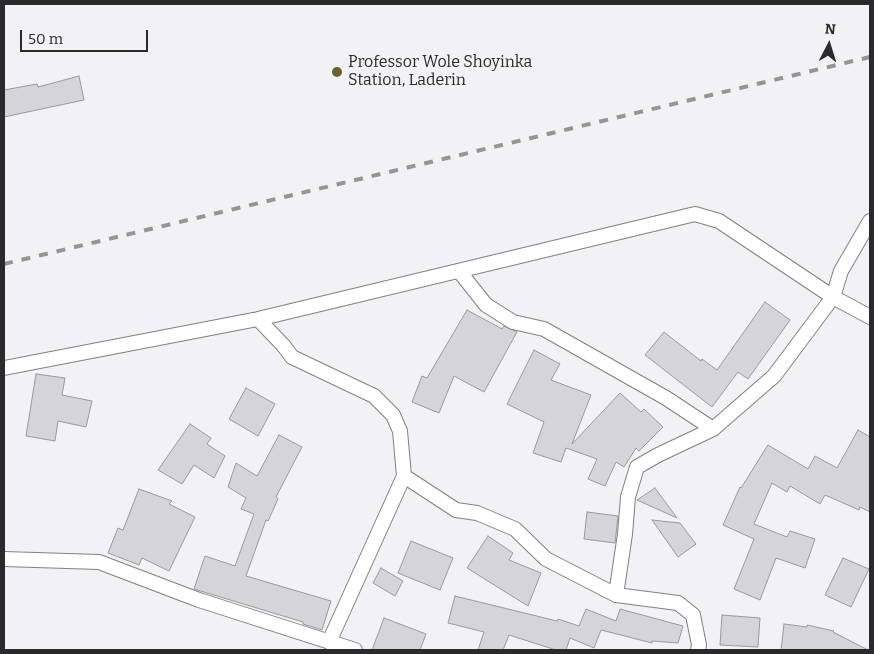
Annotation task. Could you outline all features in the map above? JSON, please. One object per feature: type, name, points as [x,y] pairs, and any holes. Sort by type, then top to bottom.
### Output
[{"type":"street","points":[[4,368],[258,319],[695,214],[719,221],[833,297],[870,317]]},
{"type":"street","points":[[616,595],[628,497],[637,467],[713,429],[774,376],[833,297],[841,271],[870,221]]},
{"type":"street","points":[[459,271],[486,304],[513,322],[544,329],[666,398],[713,429]]},
{"type":"street","points":[[258,319],[292,357],[374,396],[393,415],[400,432],[404,476],[329,642]]},
{"type":"street","points":[[404,476],[456,510],[477,513],[515,530],[546,559],[616,595],[678,603],[693,615],[699,645],[698,650]]},
{"type":"street","points":[[4,558],[99,562],[199,600],[355,650]]},
{"type":"building","points":[[79,76],[84,100],[4,117],[4,90],[37,84],[38,87]]},
{"type":"building","points":[[765,302],[790,320],[748,379],[738,372],[712,407],[645,355],[664,332],[701,361],[702,359],[717,370]]},
{"type":"building","points":[[467,310],[502,329],[504,326],[517,332],[484,392],[454,376],[439,413],[412,402],[422,376],[427,378]]},
{"type":"building","points":[[534,350],[560,364],[551,380],[591,395],[572,444],[620,393],[641,412],[644,409],[663,427],[639,451],[636,448],[624,467],[616,462],[605,486],[588,479],[597,459],[566,448],[561,462],[533,453],[544,422],[507,404]]},
{"type":"building","points":[[36,374],[65,378],[62,395],[92,401],[86,427],[58,421],[55,441],[26,436]]},
{"type":"building","points":[[246,388],[275,404],[258,436],[229,419]]},
{"type":"building","points":[[190,424],[211,438],[207,444],[225,456],[214,478],[194,465],[182,484],[158,470]]},
{"type":"building","points":[[858,430],[870,437],[870,512],[860,507],[859,510],[825,495],[820,504],[790,486],[787,492],[772,483],[754,524],[787,537],[790,531],[815,539],[805,568],[776,558],[760,600],[734,589],[754,539],[723,525],[740,487],[768,445],[808,469],[815,456],[837,468]]},
{"type":"building","points":[[279,435],[302,447],[276,497],[278,499],[268,521],[266,520],[246,576],[331,601],[322,630],[303,624],[303,622],[194,589],[205,556],[235,566],[254,514],[241,509],[246,498],[228,487],[236,463],[257,476]]},
{"type":"building","points":[[655,488],[677,518],[637,500]]},
{"type":"building","points":[[139,489],[172,501],[169,504],[195,517],[169,571],[142,558],[139,565],[108,553],[118,528],[123,530]]},
{"type":"building","points":[[587,512],[618,516],[615,543],[584,539]]},
{"type":"building","points":[[652,520],[680,523],[696,544],[678,557]]},
{"type":"building","points":[[488,536],[513,553],[509,560],[541,573],[528,606],[467,568]]},
{"type":"building","points":[[411,541],[453,558],[440,590],[398,573]]},
{"type":"building","points":[[843,558],[869,569],[851,607],[825,595]]},
{"type":"building","points":[[381,568],[403,581],[395,596],[373,583]]},
{"type":"building","points":[[455,596],[557,621],[558,619],[579,626],[586,609],[616,621],[620,609],[683,626],[678,643],[652,641],[652,643],[601,630],[594,648],[570,638],[566,650],[556,650],[509,635],[503,650],[478,650],[484,632],[448,623]]},
{"type":"building","points":[[722,615],[760,618],[758,647],[720,645]]},
{"type":"building","points":[[384,618],[426,634],[420,650],[372,650]]},
{"type":"building","points":[[784,624],[807,627],[807,625],[834,631],[868,650],[781,650]]},
{"type":"railway","points":[[4,264],[870,57]]},
{"type":"place","name":"Professor Wole Shoyinka Station, Laderin","points":[[337,72]]}]
